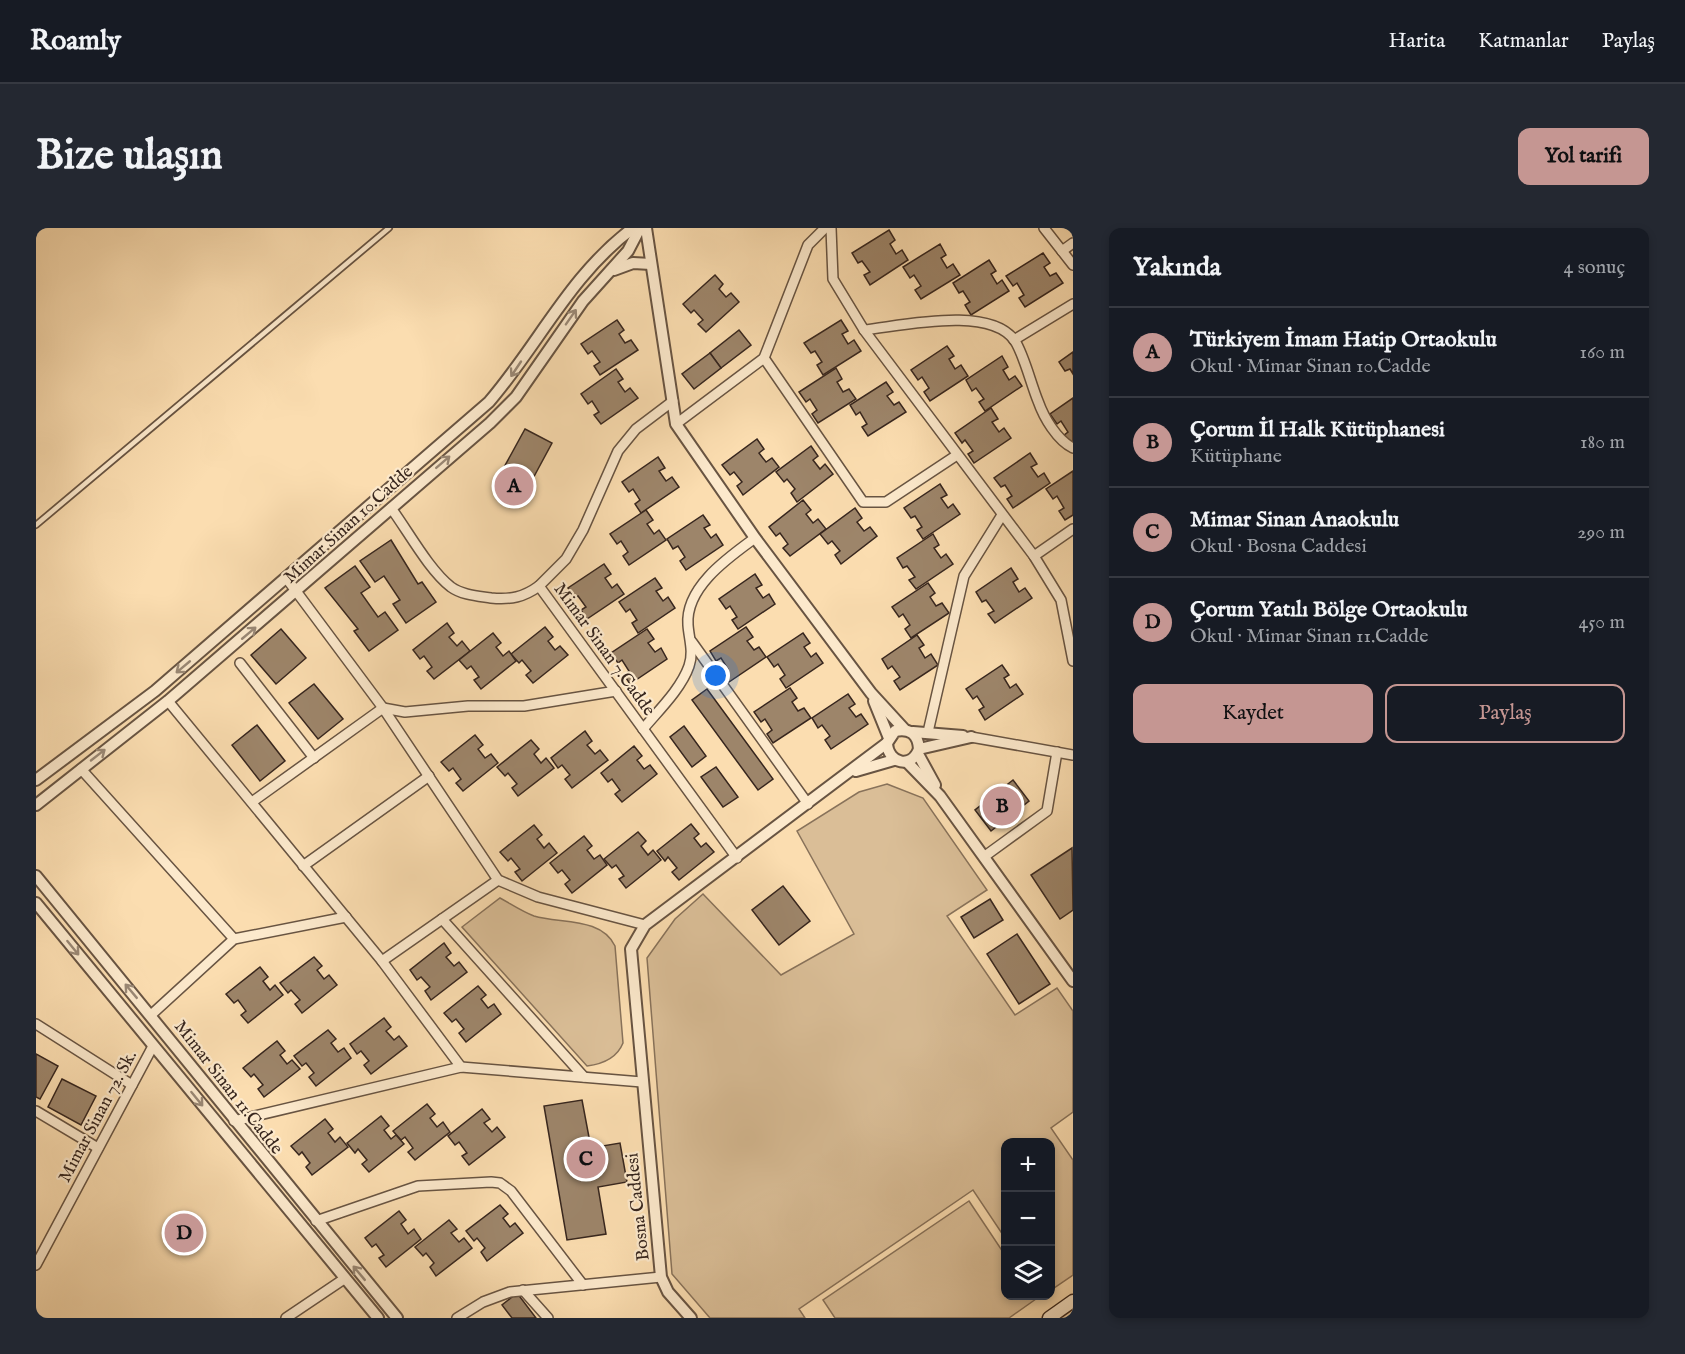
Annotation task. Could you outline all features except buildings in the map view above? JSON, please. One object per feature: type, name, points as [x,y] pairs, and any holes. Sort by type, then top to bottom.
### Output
[{"type":"main road","points":[[1048,1318],[1073,1301]]},
{"type":"street","name":"Mimar Sinan 10.Cadde","points":[[36,780],[155,691],[489,402],[510,378],[568,292],[596,258],[633,228]]},
{"type":"street","name":"Mimar Sinan 10.Cadde","points":[[36,805],[168,701],[297,592],[516,397],[541,365],[570,318],[628,251],[640,228]]},
{"type":"street","points":[[646,228],[676,424],[755,538],[871,693],[918,739],[919,751],[940,796]]},
{"type":"street","points":[[676,424],[764,358],[808,245],[825,228]]},
{"type":"street","points":[[831,228],[833,279],[864,330],[1034,556],[1061,600],[1073,662]]},
{"type":"street","points":[[1044,228],[1073,265]]},
{"type":"street","points":[[1062,251],[1073,243]]},
{"type":"street","points":[[606,275],[633,262],[651,264]]},
{"type":"street","points":[[1014,340],[1073,304]]},
{"type":"street","points":[[864,330],[960,320],[991,324],[1014,340],[1042,414],[1065,444],[1073,448]]},
{"type":"street","points":[[764,358],[863,502],[886,502],[957,455]]},
{"type":"street","points":[[539,586],[566,559],[583,530],[618,451],[636,429],[673,401]]},
{"type":"street","name":"Mimar Sinan 7.Cadde","points":[[391,508],[440,576],[452,588],[470,595],[511,599],[527,595],[539,586],[737,858]]},
{"type":"street","points":[[927,732],[964,576],[1002,515]]},
{"type":"street","points":[[1034,556],[1073,529]]},
{"type":"street","points":[[755,538],[720,564],[694,599],[687,624],[692,642],[808,804]]},
{"type":"street","points":[[287,579],[383,708],[498,880],[538,897],[645,925],[850,773],[888,740],[895,731],[971,737],[1073,754]]},
{"type":"street","points":[[643,729],[690,666],[692,642]]},
{"type":"street","points":[[240,663],[314,758]]},
{"type":"street","points":[[252,802],[383,708],[405,712],[468,706],[524,706],[616,691]]},
{"type":"street","points":[[871,693],[888,740],[887,750],[894,760]]},
{"type":"street","points":[[168,701],[382,961],[461,1066]]},
{"type":"street","points":[[907,762],[919,751],[971,737]]},
{"type":"street","points":[[985,856],[1047,811],[1058,752]]},
{"type":"street","points":[[850,773],[894,760],[907,762],[940,796],[1073,981]]},
{"type":"street","points":[[81,769],[234,939]]},
{"type":"street","points":[[303,866],[429,776]]},
{"type":"street","name":"Mimar Sinan 11.Cadde","points":[[36,876],[397,1318]]},
{"type":"street","points":[[382,961],[498,880]]},
{"type":"street","name":"Mimar Sinan 11.Cadde","points":[[36,903],[378,1318]]},
{"type":"street","points":[[151,1015],[234,939],[346,917]]},
{"type":"street","points":[[442,919],[584,1077]]},
{"type":"street","name":"Bosna Caddesi","points":[[645,925],[631,949],[661,1277],[668,1292],[691,1318]]},
{"type":"street","points":[[36,1023],[132,1085]]},
{"type":"street","name":"Mimar Sinan 72. Sk.","points":[[36,1265],[153,1046]]},
{"type":"street","points":[[234,1121],[461,1066],[642,1082]]},
{"type":"street","points":[[36,1111],[98,1148]]},
{"type":"street","points":[[316,1221],[418,1186],[500,1183],[511,1191],[584,1285]]},
{"type":"street","points":[[457,1318],[497,1295],[523,1290],[661,1277]]},
{"type":"street","points":[[286,1318],[344,1279]]},
{"type":"street","points":[[523,1290],[548,1318]]},
{"type":"street","points":[[470,1310],[477,1318]]},
{"type":"lane","points":[[36,525],[389,228]]},
{"type":"shaded area","points":[[887,784],[923,798],[987,890],[947,916],[1015,1015],[1057,988],[1073,1011],[1073,1112],[1051,1128],[1073,1160],[1073,1275],[1055,1287],[1055,1138],[1001,1138],[1001,1232],[973,1190],[799,1309],[805,1318],[710,1318],[672,1274],[647,958],[675,919],[703,894],[781,975],[854,934],[797,831],[859,792]]},
{"type":"shaded area","points":[[500,898],[534,916],[590,926],[609,937],[615,946],[623,1043],[613,1056],[599,1064],[587,1066],[462,927]]},
{"type":"shaded area","points":[[969,1201],[1001,1249],[1001,1300],[1035,1300],[1009,1318],[835,1318],[823,1300]]},
{"type":"place","name":"Türkiyem İmam Hatip Ortaokulu","points":[[514,486]]},
{"type":"place","name":"Çorum İl Halk Kütüphanesi","points":[[1002,806]]},
{"type":"place","name":"Mimar Sinan Anaokulu","points":[[586,1159]]},
{"type":"place","name":"Çorum Yatılı Bölge Ortaokulu","points":[[184,1233]]}]
